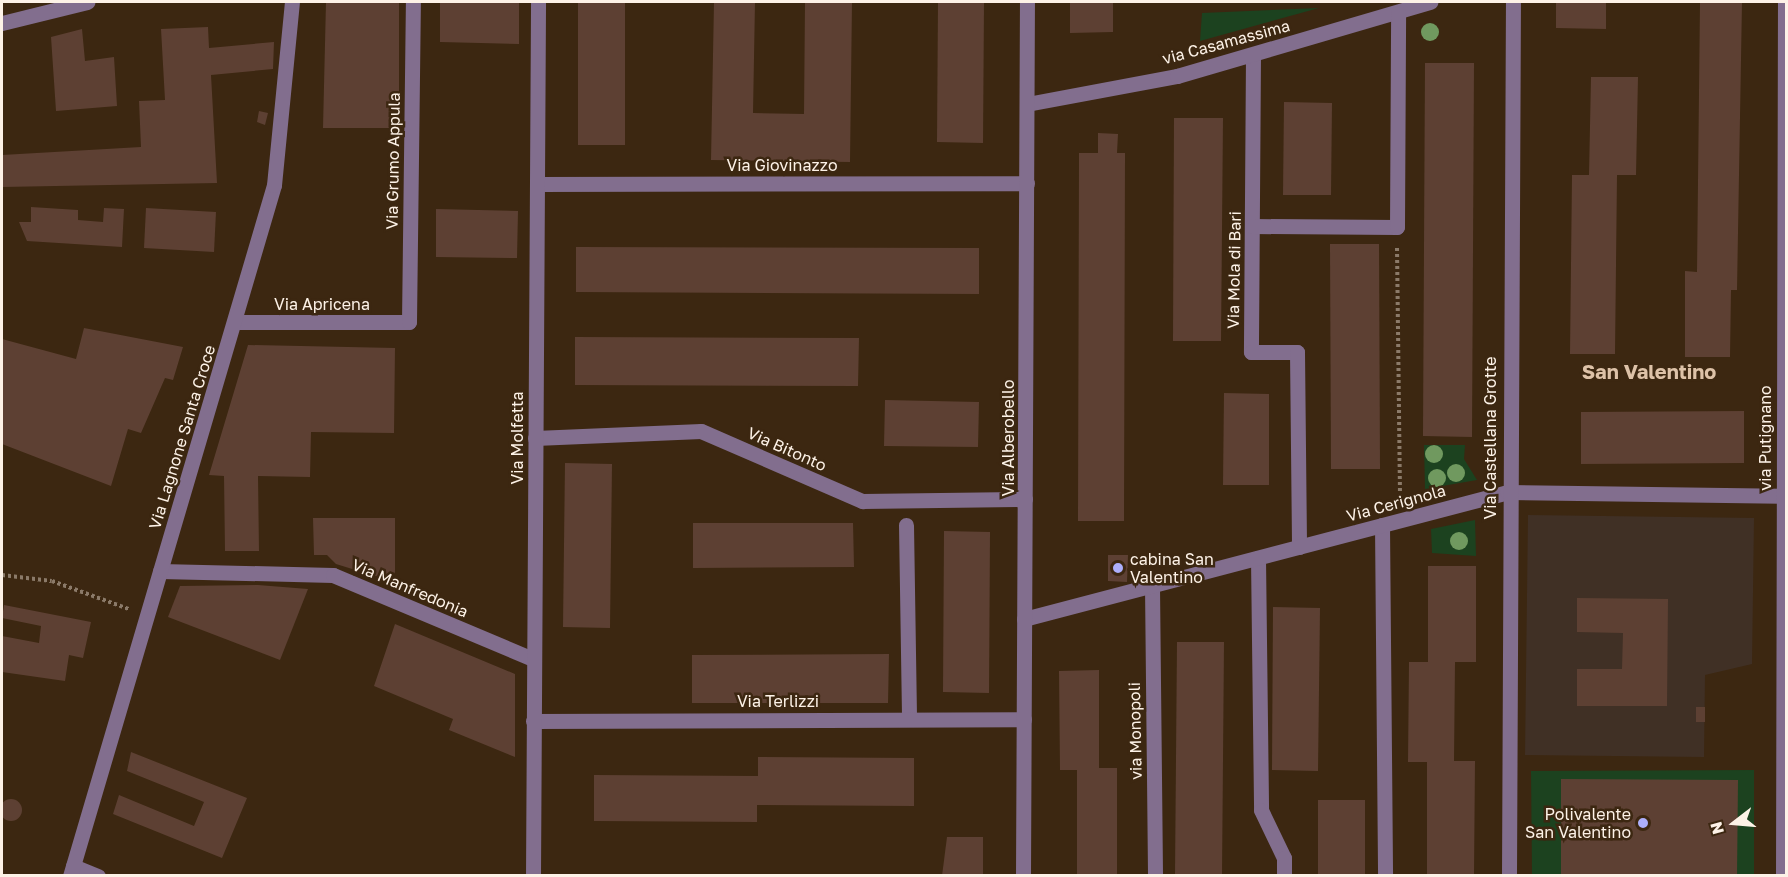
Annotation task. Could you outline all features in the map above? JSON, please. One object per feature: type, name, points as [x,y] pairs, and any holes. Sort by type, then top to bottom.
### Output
[{"type":"street","points":[[2,23],[87,2]]},
{"type":"street","name":"Via Lagnone Santa Croce","points":[[72,871],[146,615],[236,322],[274,185],[292,2]]},
{"type":"street","name":"Via Grumo Appula","points":[[409,322],[413,2]]},
{"type":"street","name":"Via Molfetta","points":[[533,876],[538,2]]},
{"type":"street","name":"Via Alberobello","points":[[1023,876],[1027,2]]},
{"type":"street","name":"via Casamassima","points":[[1027,104],[1253,55],[1430,2]]},
{"type":"street","name":"Via Castellana Grotte","points":[[1509,876],[1508,492],[1513,2]]},
{"type":"street","name":"via Putignano","points":[[1784,876],[1785,2]]},
{"type":"street","points":[[1252,226],[1397,227],[1398,12]]},
{"type":"street","name":"Via Mola di Bari","points":[[1253,55],[1251,352],[1297,352],[1299,547]]},
{"type":"street","name":"Via Giovinazzo","points":[[537,184],[1027,183]]},
{"type":"street","name":"Via Apricena","points":[[236,322],[409,322]]},
{"type":"street","name":"Via Bitonto","points":[[535,438],[701,431],[862,501],[1025,499]]},
{"type":"street","name":"Via Cerignola","points":[[1024,619],[1508,492],[1785,496]]},
{"type":"street","points":[[906,525],[909,719]]},
{"type":"street","points":[[1382,525],[1385,876]]},
{"type":"street","points":[[1258,558],[1261,810],[1284,858],[1284,876]]},
{"type":"street","name":"Via Manfredonia","points":[[160,571],[333,575],[533,659]]},
{"type":"street","name":"via Monopoli","points":[[1152,586],[1155,876]]},
{"type":"street","name":"Via Terlizzi","points":[[533,721],[1024,719]]},
{"type":"street","points":[[72,871],[98,876]]},
{"type":"path","points":[[1397,227],[1400,520]]},
{"type":"path","points":[[2,575],[52,581],[146,615]]},
{"type":"shaded area","points":[[1528,515],[1754,518],[1752,664],[1705,675],[1704,757],[1525,755]]},
{"type":"green space","points":[[1319,8],[1200,41],[1202,13]]},
{"type":"green space","points":[[1424,445],[1465,445],[1464,459],[1477,480],[1425,489]]},
{"type":"green space","points":[[1475,520],[1476,556],[1432,553],[1431,529]]},
{"type":"green space","name":"Polivalente San Valentino","points":[[1754,770],[1754,875],[1532,875],[1531,771]]},
{"type":"building","points":[[326,2],[399,2],[399,128],[323,128]]},
{"type":"building","points":[[440,2],[519,2],[519,44],[440,42]]},
{"type":"building","points":[[578,2],[625,2],[625,145],[578,145]]},
{"type":"building","points":[[714,2],[755,2],[753,113],[804,114],[805,2],[852,2],[850,162],[711,160]]},
{"type":"building","points":[[938,2],[984,2],[983,143],[937,142]]},
{"type":"building","points":[[1070,2],[1113,2],[1113,32],[1070,33]]},
{"type":"building","points":[[1556,2],[1606,2],[1606,29],[1556,28]]},
{"type":"building","points":[[1700,2],[1742,2],[1737,290],[1731,290],[1730,357],[1685,357],[1685,271],[1697,272]]},
{"type":"building","points":[[208,27],[209,48],[274,42],[273,69],[211,75],[217,183],[2,187],[2,155],[141,147],[139,101],[165,100],[161,29]]},
{"type":"building","points":[[82,29],[85,61],[114,57],[117,106],[56,111],[51,37]]},
{"type":"building","points":[[1425,63],[1474,63],[1472,437],[1423,436]]},
{"type":"building","points":[[1591,77],[1638,77],[1636,175],[1617,175],[1615,354],[1570,354],[1572,175],[1589,175]]},
{"type":"building","points":[[1284,102],[1332,103],[1331,195],[1283,195]]},
{"type":"building","points":[[259,111],[268,113],[265,125],[257,122]]},
{"type":"building","points":[[1174,118],[1223,118],[1221,341],[1173,341]]},
{"type":"building","points":[[1098,133],[1118,134],[1117,153],[1125,153],[1124,521],[1078,521],[1079,153],[1098,153]]},
{"type":"building","points":[[31,207],[78,210],[78,220],[103,222],[104,208],[124,209],[122,247],[27,241],[19,222],[31,222]]},
{"type":"building","points":[[146,208],[216,212],[214,252],[144,248]]},
{"type":"building","points":[[436,209],[518,211],[517,258],[436,257]]},
{"type":"building","points":[[1330,244],[1379,244],[1380,469],[1331,469]]},
{"type":"building","points":[[576,247],[979,248],[979,294],[576,292]]},
{"type":"building","points":[[84,328],[183,347],[173,380],[165,378],[141,433],[128,429],[111,486],[2,444],[2,339],[76,359]]},
{"type":"building","points":[[575,337],[859,338],[858,386],[575,385]]},
{"type":"building","points":[[248,345],[395,348],[394,433],[311,432],[310,477],[258,476],[259,551],[225,551],[224,476],[209,475]]},
{"type":"building","points":[[1224,393],[1269,394],[1269,485],[1223,485]]},
{"type":"building","points":[[885,400],[979,402],[978,447],[884,446]]},
{"type":"building","points":[[1744,411],[1744,463],[1581,464],[1581,412]]},
{"type":"building","points":[[565,463],[612,464],[610,628],[563,627]]},
{"type":"building","points":[[313,518],[395,518],[395,574],[375,576],[336,564],[327,555],[314,555]]},
{"type":"building","points":[[693,523],[853,523],[854,567],[693,568]]},
{"type":"building","points":[[944,531],[990,532],[989,693],[943,692]]},
{"type":"building","name":"cabina San Valentino","points":[[1108,555],[1128,555],[1127,582],[1108,581]]},
{"type":"building","points":[[1428,566],[1476,566],[1476,662],[1455,662],[1454,761],[1475,761],[1474,876],[1427,876],[1427,762],[1408,762],[1409,662],[1428,662]]},
{"type":"building","points":[[258,585],[308,589],[280,660],[168,617],[180,586]]},
{"type":"building","points":[[1577,598],[1668,599],[1667,706],[1577,706],[1577,669],[1622,669],[1623,633],[1577,632]]},
{"type":"building","points":[[4,605],[91,622],[83,658],[69,655],[65,681],[2,672],[2,636],[39,643],[41,626],[2,618]]},
{"type":"building","points":[[1273,607],[1320,608],[1318,771],[1272,770]]},
{"type":"building","points":[[395,624],[515,674],[515,757],[449,730],[453,719],[374,686]]},
{"type":"building","points":[[1177,642],[1224,642],[1222,876],[1175,876]]},
{"type":"building","points":[[889,654],[888,703],[692,703],[692,655]]},
{"type":"building","points":[[1099,670],[1099,768],[1117,768],[1117,876],[1077,876],[1077,770],[1060,770],[1059,671]]},
{"type":"building","points":[[1696,707],[1705,707],[1705,722],[1696,722]]},
{"type":"building","points":[[131,752],[247,798],[222,858],[113,814],[119,795],[194,826],[204,802],[127,771]]},
{"type":"building","points":[[758,757],[914,758],[914,806],[757,805],[757,822],[594,821],[594,775],[758,776]]},
{"type":"building","name":"Polivalente San Valentino","points":[[1561,779],[1738,780],[1737,876],[1561,876]]},
{"type":"building","points":[[11,799],[21,806],[22,810],[15,820],[11,821],[1,814],[0,810],[7,800]]},
{"type":"building","points":[[1318,800],[1365,800],[1365,876],[1318,876]]},
{"type":"building","points":[[947,837],[983,837],[983,876],[942,876]]},
{"type":"place","name":"cabina San Valentino","points":[[1118,568]]},
{"type":"place","name":"Polivalente San Valentino","points":[[1643,823]]},
{"type":"district","name":"San Valentino","points":[[1649,371]]}]
